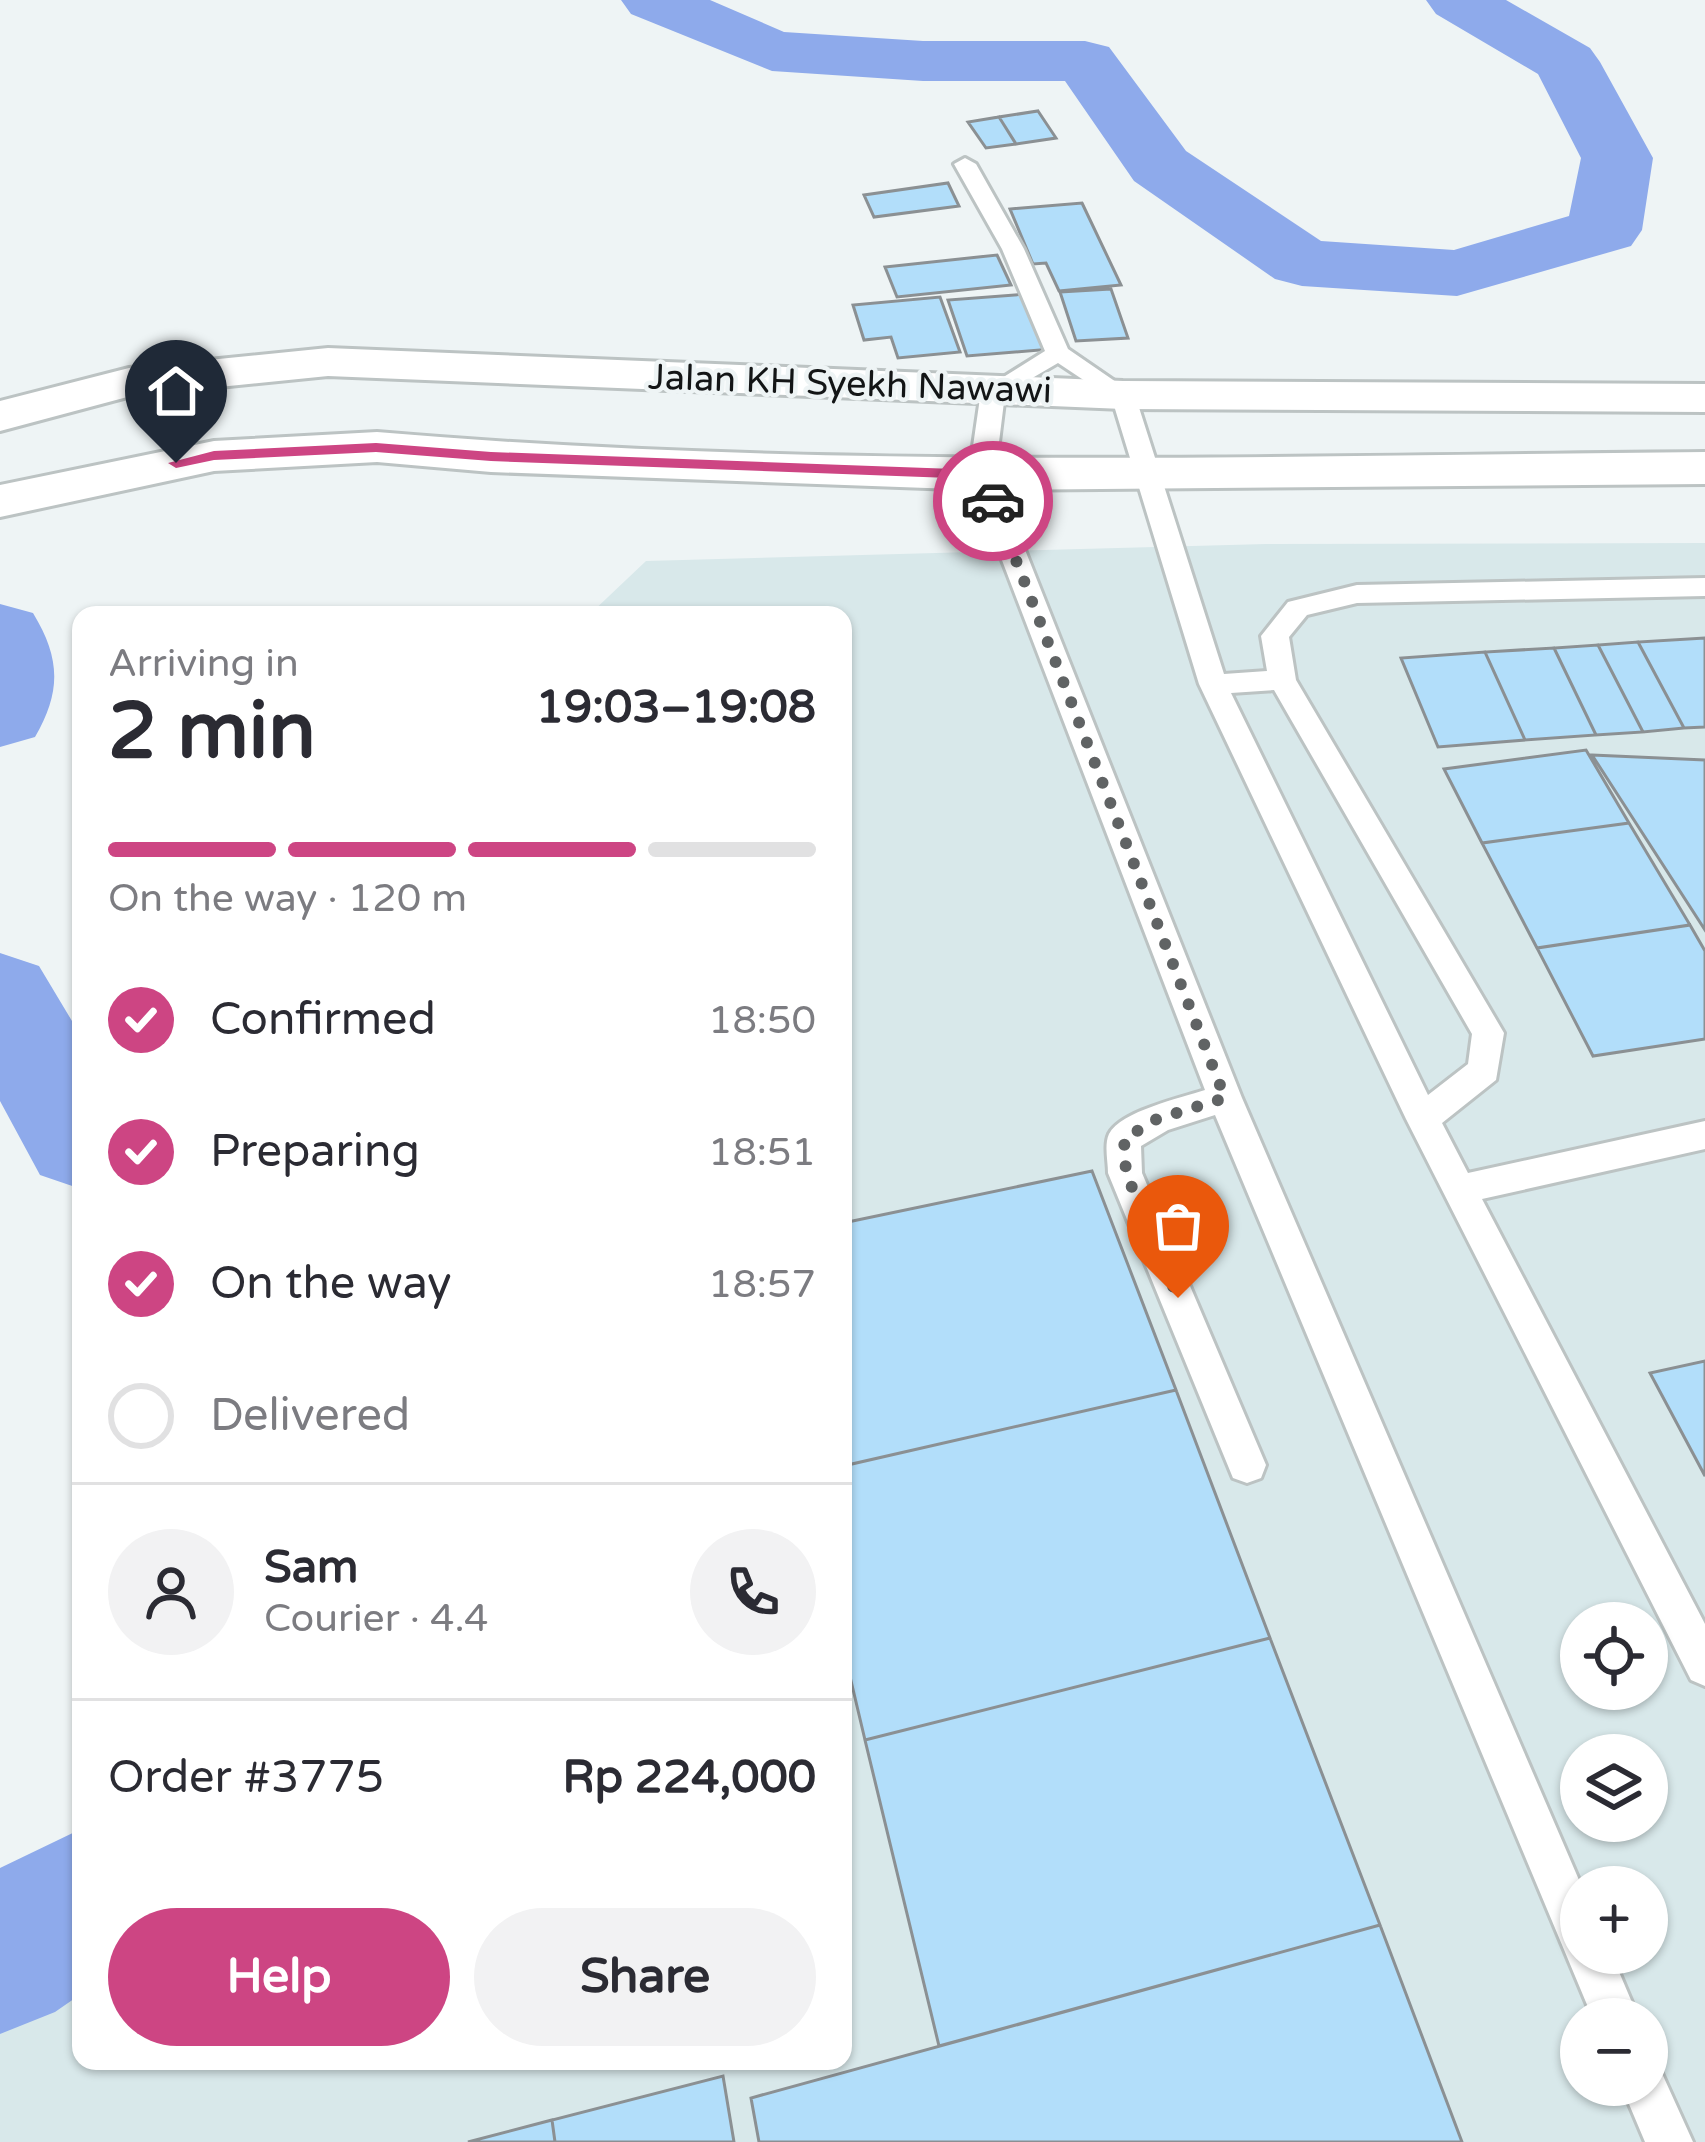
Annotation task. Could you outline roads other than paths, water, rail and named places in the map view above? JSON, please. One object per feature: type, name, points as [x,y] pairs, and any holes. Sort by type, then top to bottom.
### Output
[{"type":"main road","name":"Jalan KH Syekh Nawawi","points":[[18,411],[129,382],[328,362],[1123,395],[1705,398]]},
{"type":"main road","name":"Jalan KH Syekh Nawawi","points":[[0,501],[214,456],[376,447],[491,457],[982,474],[1705,468]]},
{"type":"lane","points":[[965,164],[1013,249],[1058,353],[1123,395],[1213,683],[1423,1119],[1705,1666]]},
{"type":"lane","points":[[1058,353],[993,391],[982,474],[1225,1098],[1560,1887]]},
{"type":"lane","points":[[1423,1119],[1484,1070],[1489,1033],[1282,680],[1274,636],[1298,608],[1357,594],[1705,587]]},
{"type":"lane","points":[[1213,683],[1282,680]]},
{"type":"lane","points":[[1225,1098],[1157,1119],[1124,1139],[1126,1173],[1247,1465]]},
{"type":"lane","points":[[1461,1189],[1705,1135]]},
{"type":"lane","points":[[1654,2106],[1669,2142]]},
{"type":"waterway","points":[[654,0],[772,51],[923,61],[1085,61],[1160,166],[1302,263],[1457,273],[1604,230],[1617,158],[1566,62],[1459,0]]},
{"type":"waterway","points":[[0,636],[11,676],[0,713]]},
{"type":"waterway","points":[[0,997],[72,1124]]},
{"type":"waterway","points":[[0,1957],[72,1911]]}]
